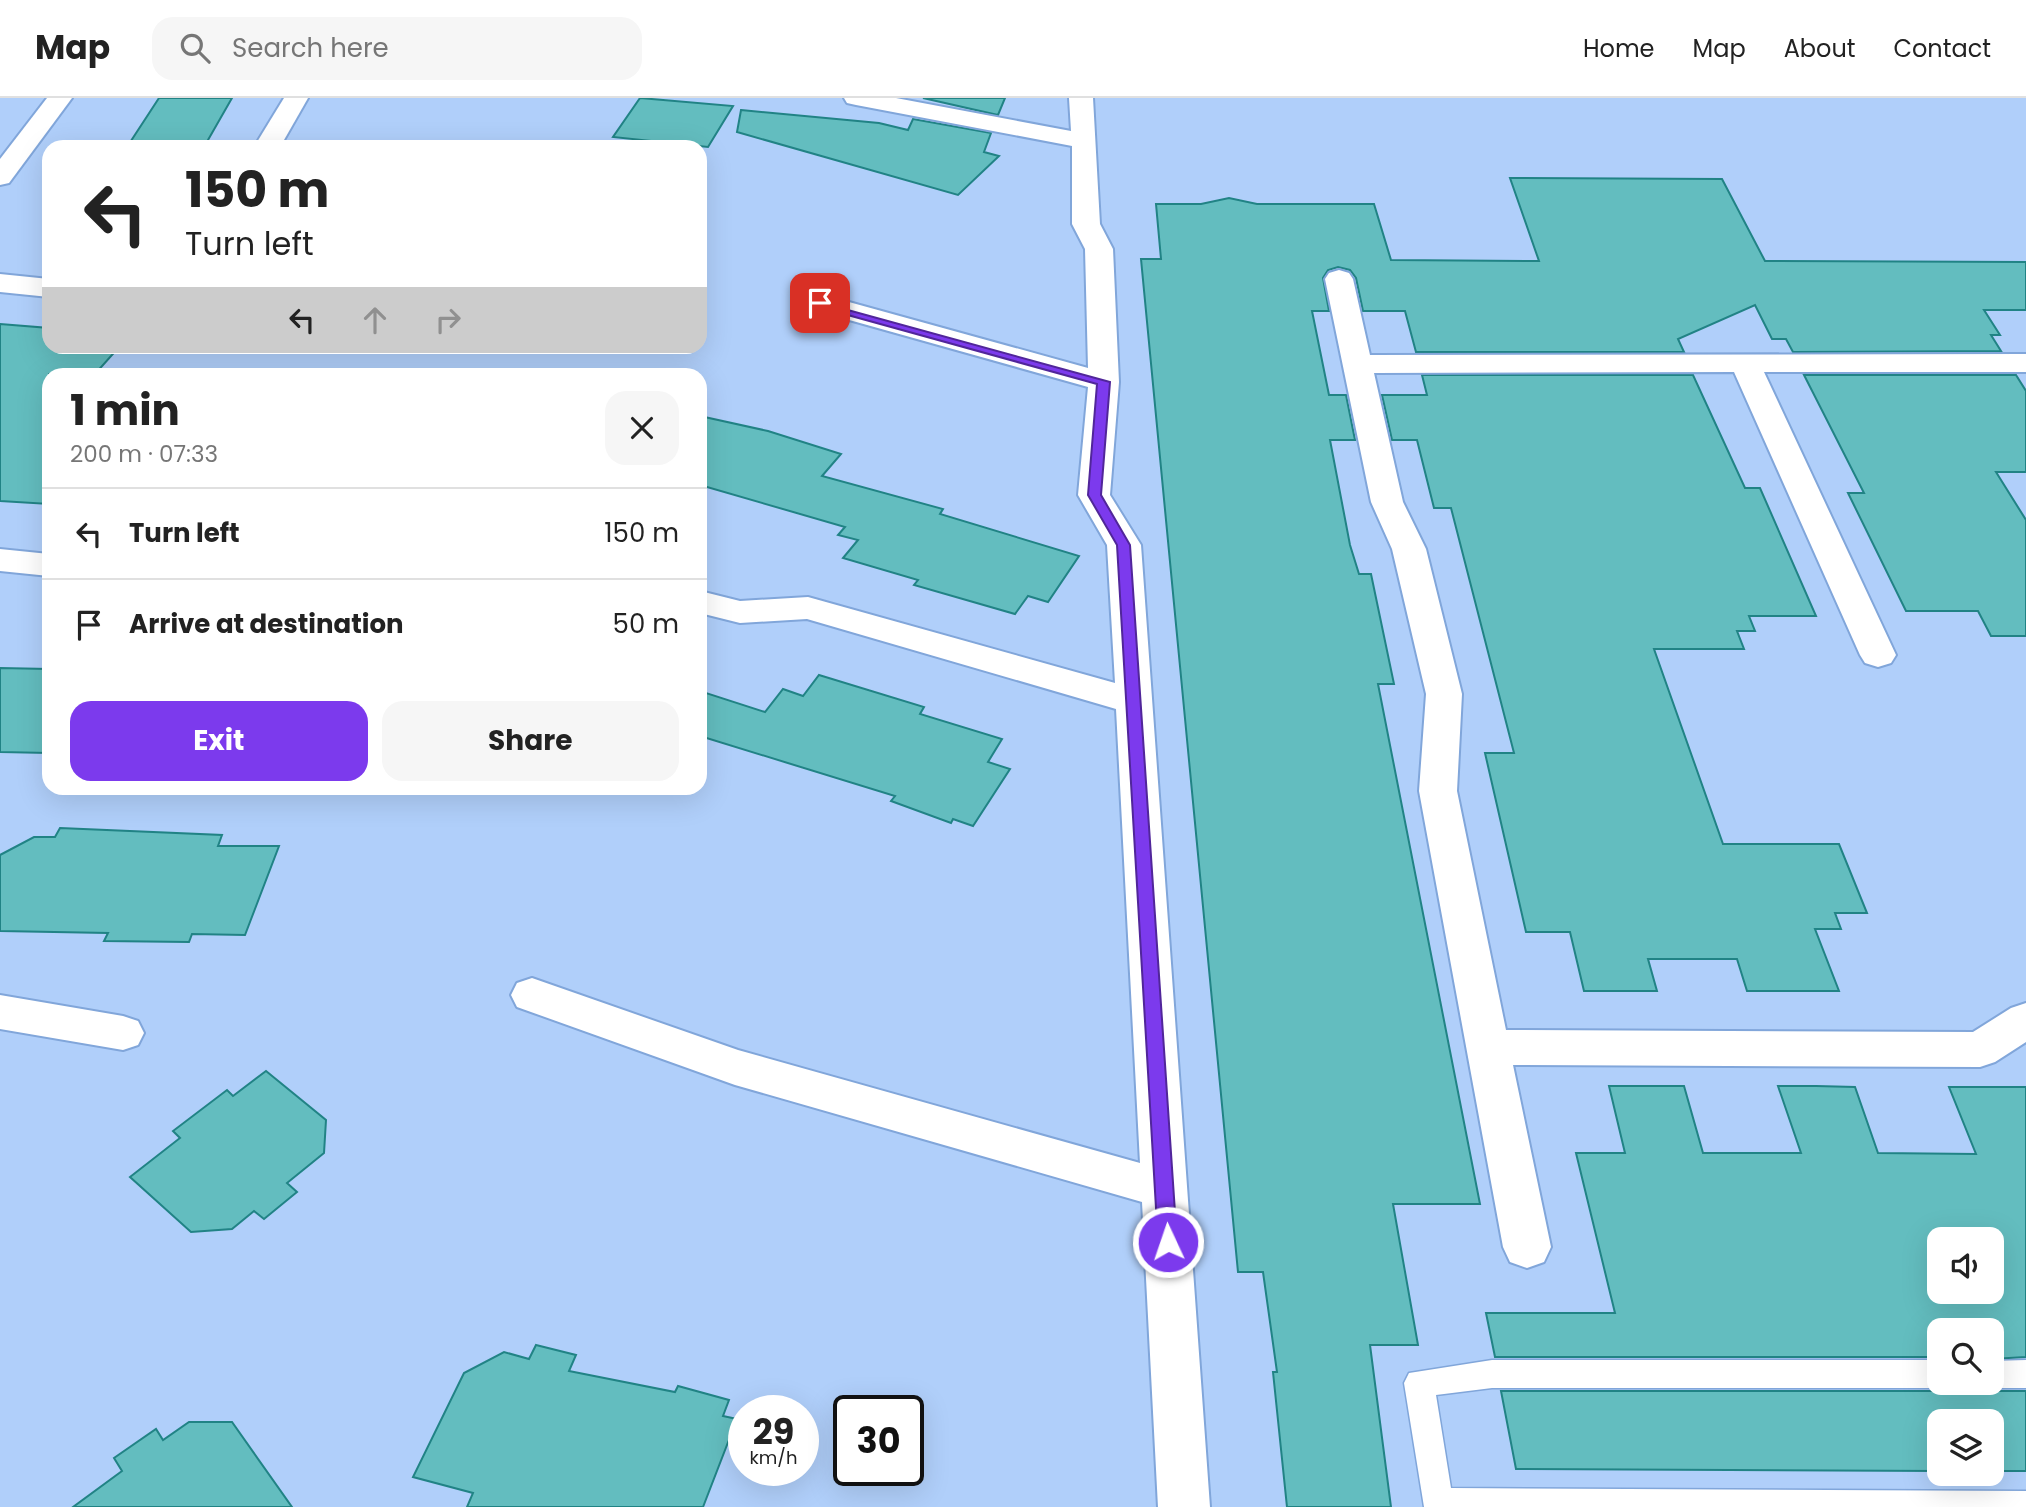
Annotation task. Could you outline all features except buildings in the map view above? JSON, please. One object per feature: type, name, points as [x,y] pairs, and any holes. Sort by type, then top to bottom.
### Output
[{"type":"street","points":[[0,177],[60,98]]},
{"type":"street","points":[[271,140],[296,98]]},
{"type":"street","points":[[856,98],[1085,141]]},
{"type":"street","points":[[1081,98],[1085,141],[1086,224],[1099,249],[1104,382],[1094,495],[1124,545],[1184,1507]]},
{"type":"street","points":[[1339,279],[1387,502],[1409,549],[1444,694],[1438,791],[1527,1247]]},
{"type":"street","points":[[0,283],[42,287]]},
{"type":"street","points":[[820,303],[1104,382]]},
{"type":"street","points":[[1744,362],[1878,655]]},
{"type":"street","points":[[1358,365],[2026,363]]},
{"type":"street","points":[[0,560],[42,564]]},
{"type":"street","points":[[707,604],[740,612],[808,608],[1133,701]]},
{"type":"street","points":[[532,995],[735,1067],[1164,1189]]},
{"type":"street","points":[[0,1012],[122,1034]]},
{"type":"street","points":[[1490,1047],[1980,1050],[2026,1020]]},
{"type":"lane","points":[[1927,1374],[1492,1374],[1419,1383],[1438,1505],[2026,1506]]},
{"type":"lane","points":[[2004,1374],[2026,1374]]},
{"type":"route","points":[[820,303],[1104,382],[1094,495],[1124,545],[1168,1242]]}]
